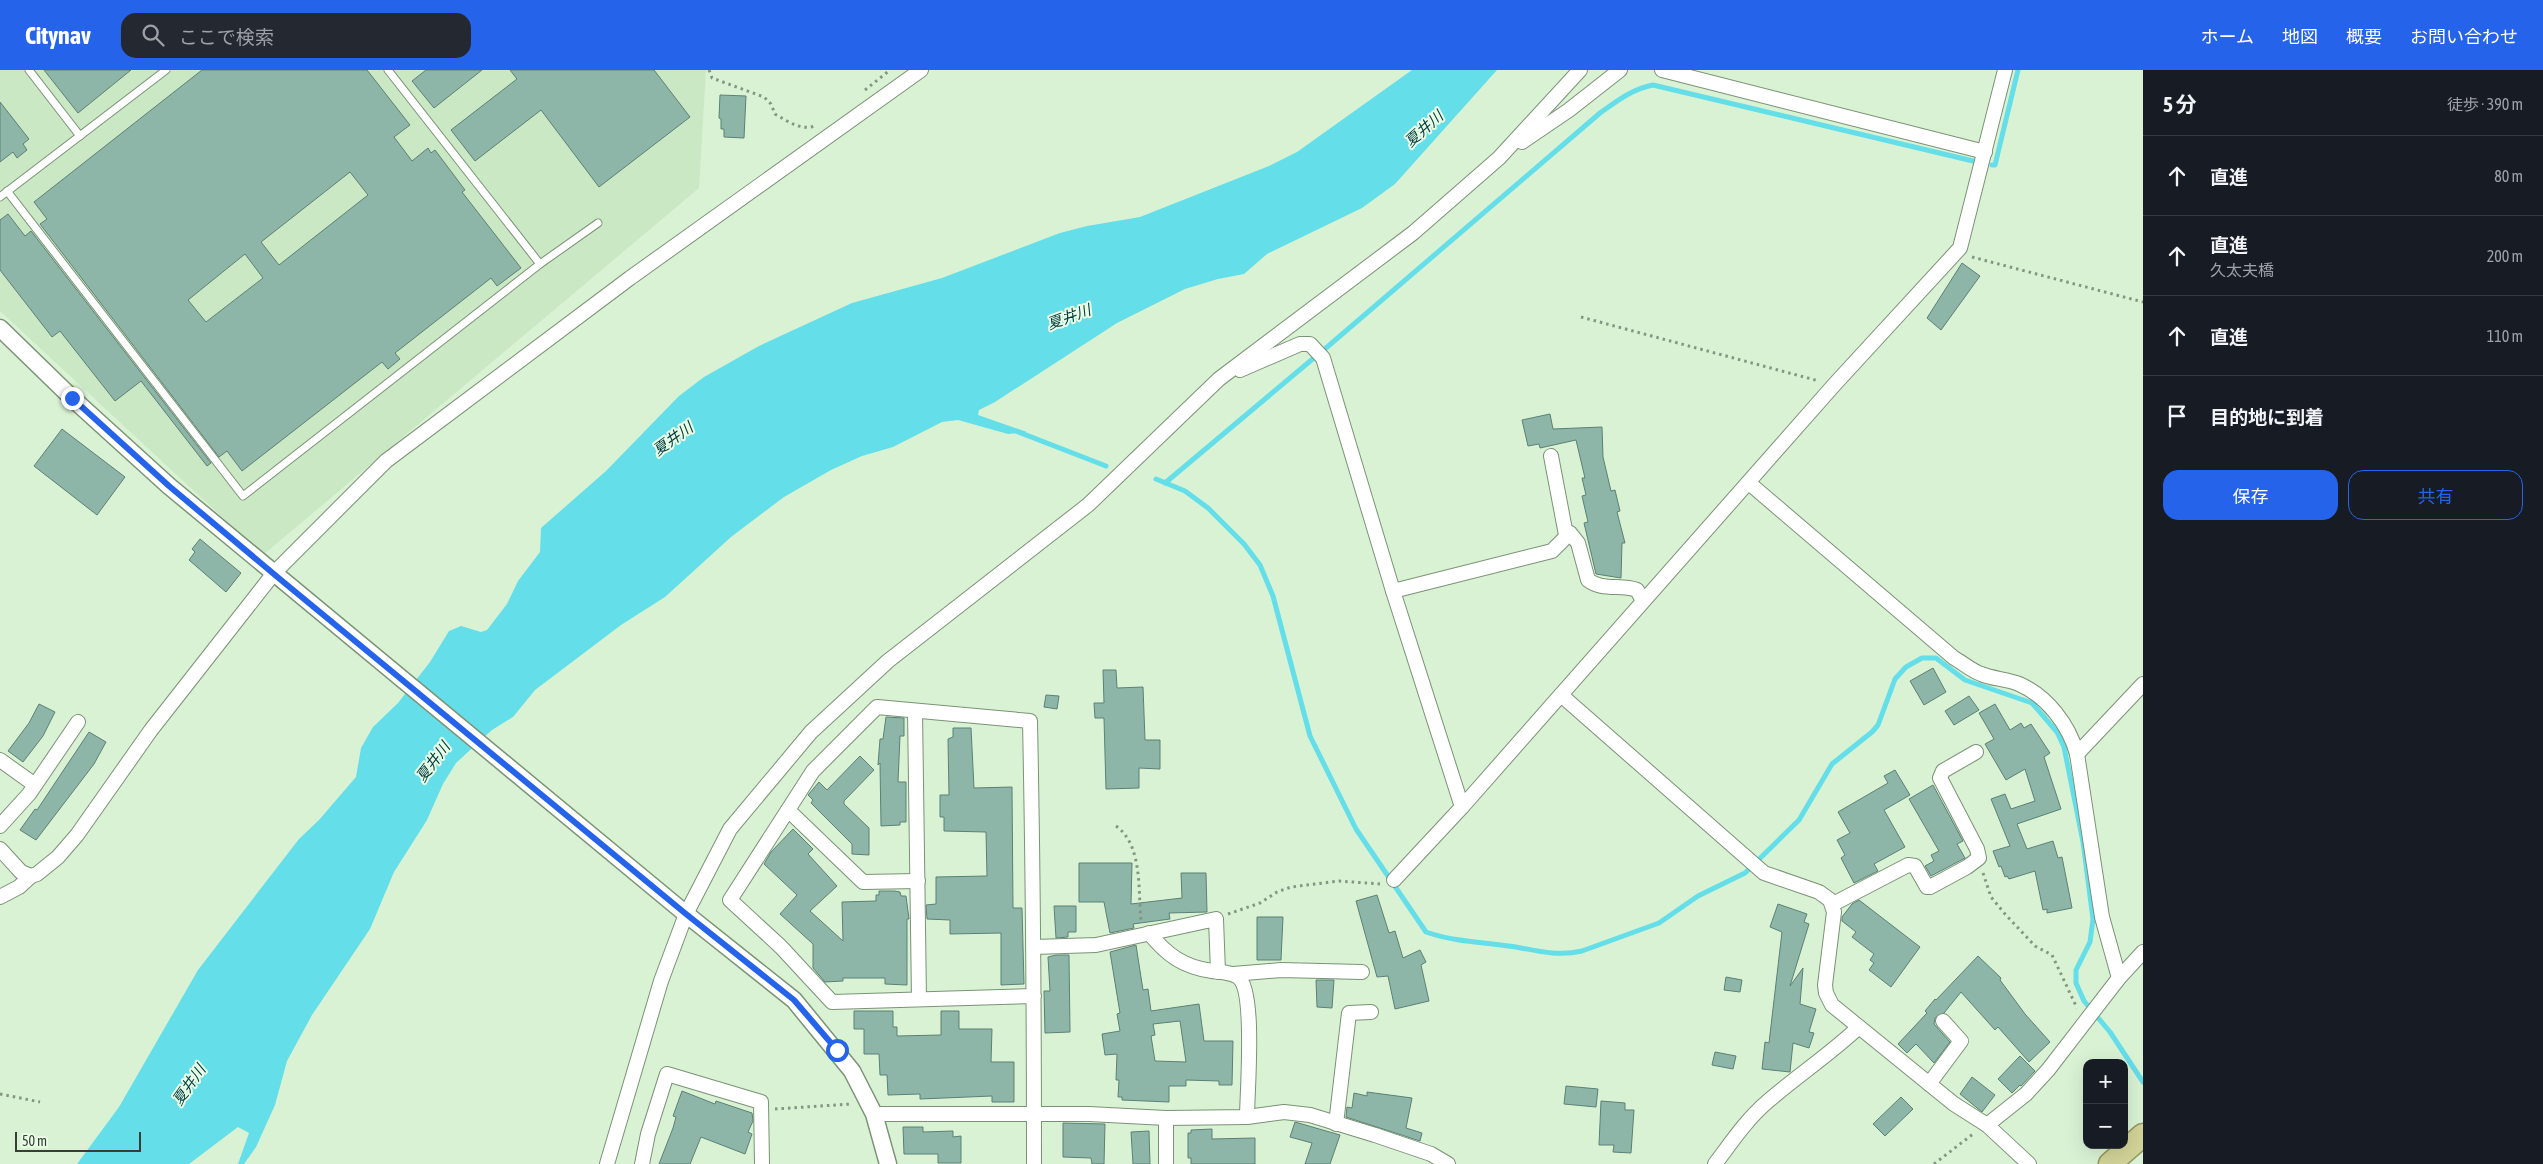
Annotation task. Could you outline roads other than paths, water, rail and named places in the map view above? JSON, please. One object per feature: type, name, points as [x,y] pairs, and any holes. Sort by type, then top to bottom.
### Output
[{"type":"highway","points":[[2110,1164],[2143,1135]]},
{"type":"street","points":[[0,897],[37,874],[58,857],[77,835],[150,730],[278,577],[386,461],[630,278],[921,70]]},
{"type":"street","points":[[1499,158],[1580,70]]},
{"type":"street","points":[[608,1164],[661,981],[684,911],[730,829],[811,732],[888,661],[1088,505],[1219,379],[1413,232],[1499,158],[1569,110],[1620,70]]},
{"type":"street","points":[[1662,70],[1985,152]]},
{"type":"street","points":[[1389,881],[1462,807],[1834,385],[1960,248],[2005,70]]},
{"type":"street","points":[[0,328],[122,444],[278,577],[794,1000],[837,1050],[852,1071],[871,1109],[888,1164]]},
{"type":"street","points":[[1219,379],[1300,344],[1310,344],[1323,358],[1393,591],[1462,807]]},
{"type":"street","points":[[1551,456],[1566,534]]},
{"type":"street","points":[[1749,483],[1954,658],[1980,674],[2017,683],[2042,697],[2065,726],[2074,741],[2077,754],[2102,917],[2119,978]]},
{"type":"street","points":[[1566,534],[1570,533],[1578,543],[1588,580],[1597,586],[1629,587],[1637,590],[1643,601]]},
{"type":"street","points":[[1393,591],[1552,551],[1566,534]]},
{"type":"street","points":[[2077,754],[2143,684]]},
{"type":"street","points":[[1561,695],[1764,873],[1819,892],[1833,904]]},
{"type":"street","points":[[1034,996],[832,1002],[781,946],[730,900],[813,771],[877,707],[1030,721],[1034,946],[1034,996],[1034,1164]]},
{"type":"street","points":[[915,711],[920,999]]},
{"type":"street","points":[[0,826],[35,785],[78,722]]},
{"type":"street","points":[[1833,904],[1908,865],[1915,866],[1927,887],[1930,887],[1968,867],[1979,858],[1977,849],[1940,778],[1941,772],[1976,752]]},
{"type":"street","points":[[0,760],[35,785]]},
{"type":"street","points":[[788,810],[863,882],[918,881]]},
{"type":"street","points":[[0,849],[21,872],[31,876]]},
{"type":"street","points":[[1833,904],[1826,993],[1832,1005],[1929,1084],[1987,1125],[2029,1164]]},
{"type":"street","points":[[1034,946],[1096,945],[1216,919],[1218,972]]},
{"type":"street","points":[[1146,934],[1168,955],[1195,969],[1233,974],[1281,970],[1362,972]]},
{"type":"street","points":[[1987,1125],[2037,1082],[2119,978],[2143,952]]},
{"type":"street","points":[[1233,974],[1239,977],[1244,984],[1249,1016],[1247,1117]]},
{"type":"street","points":[[1336,1124],[1349,1013],[1371,1012]]},
{"type":"street","points":[[1929,1084],[1961,1041],[1943,1021]]},
{"type":"street","points":[[1715,1164],[1728,1145],[1767,1102],[1831,1053],[1859,1028]]},
{"type":"street","points":[[642,1164],[648,1134],[667,1074],[762,1102],[762,1164]]},
{"type":"street","points":[[871,1109],[1166,1118],[1247,1117],[1284,1112],[1310,1115],[1416,1149],[1448,1164]]},
{"type":"street","points":[[1166,1118],[1166,1164]]},
{"type":"lane","points":[[29,70],[80,136]]},
{"type":"lane","points":[[0,196],[166,70]]},
{"type":"lane","points":[[388,70],[540,264]]},
{"type":"lane","points":[[7,191],[243,496],[540,264],[598,223]]},
{"type":"water","name":"夏井川","points":[[1412,70],[1497,70],[1395,184],[1362,208],[1267,254],[1244,274],[1218,279],[1185,289],[1117,323],[995,402],[979,410],[978,415],[1027,432],[1008,434],[958,420],[942,422],[893,447],[862,456],[831,470],[784,497],[731,537],[665,597],[621,625],[535,690],[513,717],[492,730],[456,763],[443,784],[427,820],[394,872],[370,929],[312,1015],[287,1061],[275,1105],[256,1147],[244,1164],[238,1164],[249,1133],[238,1127],[189,1164],[77,1164],[119,1107],[198,970],[299,839],[319,820],[356,777],[361,748],[373,727],[398,703],[430,662],[449,631],[461,626],[481,632],[487,630],[507,604],[518,581],[540,552],[541,528],[606,471],[679,396],[704,377],[759,346],[852,303],[942,278],[1060,233],[1087,226],[1140,217],[1269,166],[1297,152]]},
{"type":"waterway","points":[[1992,165],[1995,165],[2018,70]]},
{"type":"waterway","points":[[1326,348],[1600,113],[1638,89],[1653,85],[1973,161]]},
{"type":"waterway","points":[[1165,483],[1315,357]]},
{"type":"waterway","points":[[1016,431],[1106,466]]},
{"type":"waterway","points":[[1156,479],[1185,491],[1208,508],[1244,544],[1260,565],[1273,596],[1310,736],[1356,829],[1426,932],[1438,936],[1544,952],[1567,953],[1582,951],[1659,923],[1698,896],[1745,873],[1799,820],[1832,764],[1878,725],[1895,679],[1906,667],[1922,658],[1936,658],[1965,680],[2032,703],[2057,732],[2064,747],[2083,842],[2093,919],[2090,942],[2076,970],[2076,983],[2084,1001],[2110,1032],[2143,1082]]}]
